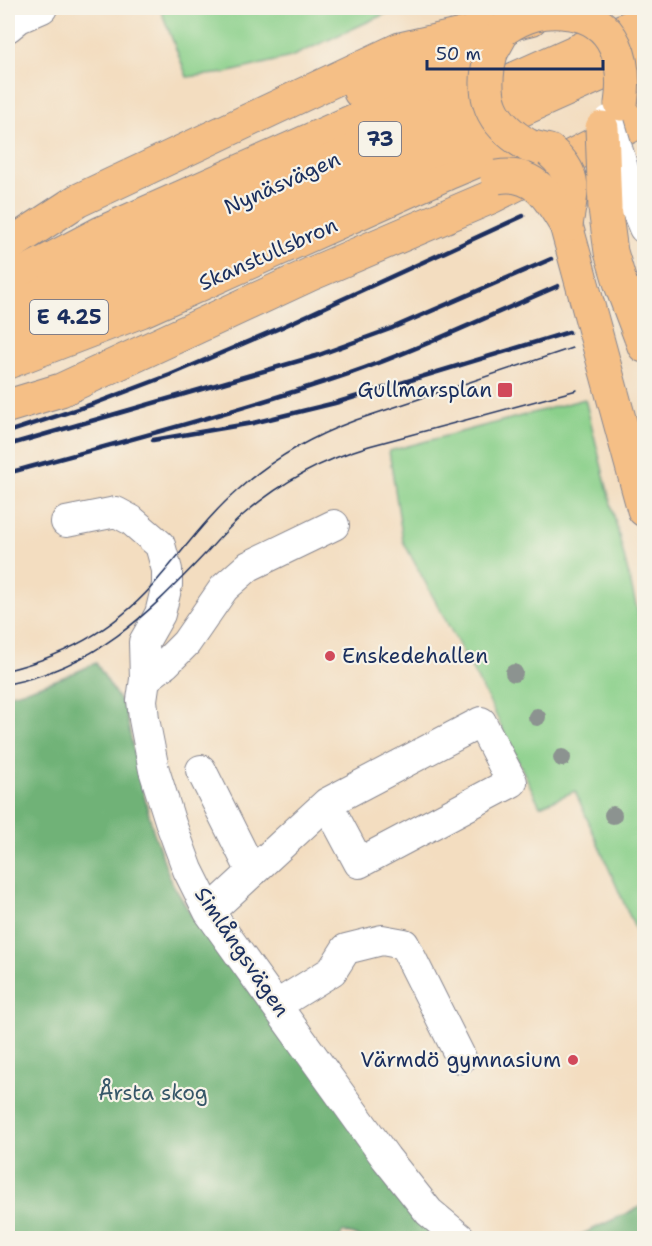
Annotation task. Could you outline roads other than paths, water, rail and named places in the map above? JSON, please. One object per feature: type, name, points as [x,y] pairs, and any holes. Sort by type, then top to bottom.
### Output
[{"type":"main road","points":[[8,282],[101,234],[459,74],[517,20],[535,11],[581,14],[594,20],[596,14]]},
{"type":"main road","points":[[8,246],[77,201],[400,49],[596,14]]},
{"type":"main road","points":[[596,14],[613,41],[623,74],[624,112],[619,203],[611,252],[645,346]]},
{"type":"main road","name":"Nynäsvägen","points":[[124,270],[645,21]]},
{"type":"main road","points":[[497,41],[486,82],[492,110],[504,129],[540,149],[567,168],[571,178],[567,225]]},
{"type":"main road","points":[[8,267],[102,209],[253,139],[497,41]]},
{"type":"main road","name":"Nynäsvägen","points":[[124,270],[645,55]]},
{"type":"main road","points":[[540,149],[579,142],[624,112]]},
{"type":"main road","points":[[8,406],[61,390],[311,274],[491,196],[624,112]]},
{"type":"main road","name":"Skanstullsbron","points":[[8,363],[141,311],[500,151],[540,149]]},
{"type":"main road","points":[[8,394],[497,177],[516,175],[534,184],[550,199],[567,225],[645,510]]},
{"type":"main road","name":"E 4.25","points":[[8,314],[53,288],[124,270]]},
{"type":"main road","name":"E 4.25","points":[[8,352],[51,326],[124,270]]},
{"type":"street","points":[[8,27],[19,18],[42,8]]},
{"type":"street","points":[[619,203],[645,228]]},
{"type":"street","name":"Simlångsvägen","points":[[66,522],[116,512],[132,520],[160,545],[167,570],[167,585],[160,614],[144,642],[145,679],[142,700],[154,770],[185,861],[209,912],[386,1158],[429,1212],[460,1239]]},
{"type":"street","points":[[145,679],[166,663],[186,643],[224,588],[249,566],[334,525]]},
{"type":"street","points":[[209,912],[327,803],[481,722],[512,782],[359,863],[327,803]]},
{"type":"street","points":[[201,770],[252,872]]},
{"type":"street","points":[[277,1005],[332,971],[346,950],[382,940],[404,944],[461,1058]]},
{"type":"tram line","points":[[8,670],[72,647],[110,624],[144,594],[228,499],[266,467],[294,449],[356,420],[572,348]]},
{"type":"tram line","points":[[8,684],[39,676],[67,665],[117,636],[140,618],[183,577],[243,515],[257,503],[302,474],[335,458],[369,446],[577,390]]},
{"type":"railway","points":[[8,432],[96,403],[170,375],[282,327],[523,216]]},
{"type":"railway","points":[[8,445],[316,356],[390,329],[551,259]]},
{"type":"railway","points":[[8,473],[221,414],[348,374],[428,343],[558,286]]},
{"type":"railway","points":[[153,440],[253,423],[335,403],[569,332]]},
{"type":"place","name":"Gullmarsplan","points":[[505,390]]},
{"type":"place","name":"Enskedehallen","points":[[330,656]]},
{"type":"place","name":"Värmdö gymnasium","points":[[573,1060]]},
{"type":"park label","name":"Årsta skog","points":[[153,1093]]}]
